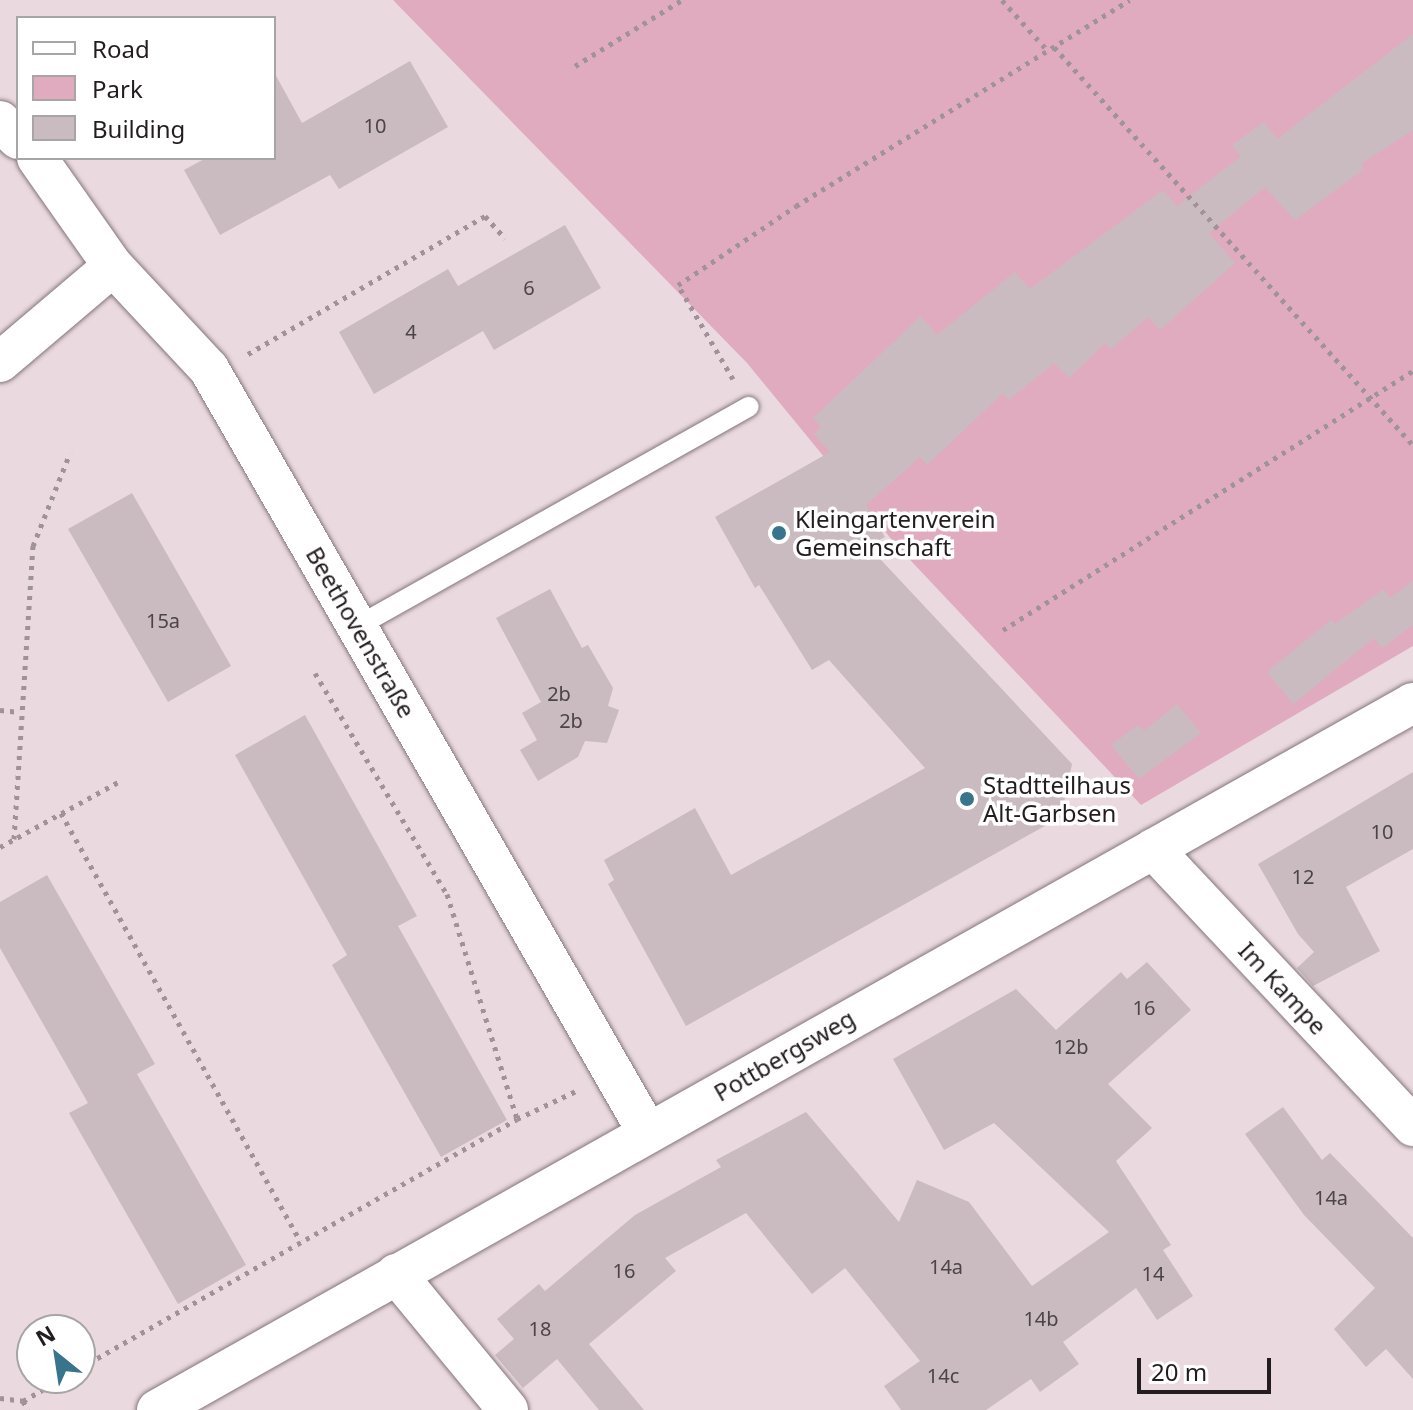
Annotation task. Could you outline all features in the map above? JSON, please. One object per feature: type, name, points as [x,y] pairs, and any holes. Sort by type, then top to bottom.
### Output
[{"type":"street","points":[[0,121],[16,137]]},
{"type":"street","name":"Beethovenstraße","points":[[38,160],[113,266],[213,375],[648,1133]]},
{"type":"street","points":[[0,362],[113,266]]},
{"type":"street","name":"Pottbergsweg","points":[[157,1410],[1413,703]]},
{"type":"street","name":"Im Kampe","points":[[1153,849],[1413,1126]]},
{"type":"street","points":[[396,1274],[508,1410]]},
{"type":"lane","points":[[358,626],[749,407]]},
{"type":"path","points":[[575,66],[682,0]]},
{"type":"path","points":[[1002,0],[1047,50]]},
{"type":"path","points":[[749,407],[678,285],[1129,0]]},
{"type":"path","points":[[1054,47],[1413,445]]},
{"type":"path","points":[[213,375],[485,216],[505,238]]},
{"type":"path","points":[[1003,630],[1413,371]]},
{"type":"path","points":[[14,839],[33,546],[70,453]]},
{"type":"path","points":[[315,673],[447,894],[517,1119]]},
{"type":"path","points":[[0,710],[20,712]]},
{"type":"path","points":[[0,847],[120,781]]},
{"type":"path","points":[[61,813],[300,1241]]},
{"type":"path","points":[[96,1359],[517,1119],[613,1073]]},
{"type":"path","points":[[0,1398],[23,1401],[35,1394]]},
{"type":"path","points":[[23,1401],[28,1410]]},
{"type":"green space","points":[[393,0],[1413,0],[1413,646],[1141,805],[897,546],[747,363]]},
{"type":"building","points":[[1413,34],[1413,130],[1361,164],[1364,169],[1295,220],[1265,187],[1209,233],[1235,263],[1160,330],[1148,317],[1111,349],[1105,343],[1069,378],[1054,363],[1009,400],[1003,393],[927,465],[920,457],[866,505],[885,537],[868,546],[1072,764],[1061,817],[686,1026],[608,884],[614,880],[604,860],[695,808],[731,875],[925,768],[829,660],[812,670],[759,585],[755,588],[715,517],[830,452],[814,434],[821,427],[813,418],[921,316],[937,335],[1015,272],[1030,289],[1163,190],[1177,206],[1241,156],[1232,145],[1264,122],[1277,139]]},
{"type":"building","points":[[410,61],[448,127],[339,189],[330,175],[220,235],[184,170],[202,160],[276,160],[276,76],[302,123]]},
{"type":"building","points":[[565,225],[601,288],[494,350],[483,331],[374,394],[339,332],[448,269],[458,286]]},
{"type":"building","points":[[132,493],[231,666],[168,702],[68,529]]},
{"type":"building","points":[[1413,581],[1413,625],[1382,648],[1374,638],[1293,704],[1267,672],[1332,619],[1335,624],[1384,589],[1390,598]]},
{"type":"building","points":[[550,589],[582,648],[588,645],[613,688],[608,706],[619,710],[607,743],[585,741],[578,757],[538,781],[520,750],[537,740],[522,713],[541,702],[496,618]]},
{"type":"building","points":[[1177,704],[1201,733],[1139,779],[1111,745],[1138,725],[1144,731]]},
{"type":"building","points":[[305,715],[417,916],[398,926],[507,1120],[441,1157],[332,965],[347,955],[235,755]]},
{"type":"building","points":[[1413,772],[1413,849],[1346,887],[1380,951],[1313,986],[1297,968],[1314,952],[1298,934],[1258,864]]},
{"type":"building","points":[[47,875],[155,1064],[137,1074],[246,1265],[178,1304],[69,1113],[88,1103],[0,948],[0,902]]},
{"type":"building","points":[[1147,962],[1191,1010],[1108,1084],[1152,1128],[1116,1161],[1171,1245],[1163,1250],[1193,1296],[1157,1320],[1136,1288],[1063,1342],[1079,1364],[1040,1392],[1031,1379],[986,1410],[901,1410],[884,1386],[920,1361],[845,1268],[812,1294],[746,1213],[665,1258],[676,1271],[589,1344],[644,1410],[599,1410],[557,1359],[523,1388],[495,1355],[514,1339],[497,1319],[539,1284],[545,1291],[635,1215],[721,1167],[716,1160],[806,1112],[899,1222],[917,1180],[969,1202],[1032,1286],[1109,1232],[994,1123],[944,1150],[893,1059],[1016,989],[1056,1030],[1121,972],[1127,979]]},
{"type":"building","points":[[1283,1107],[1322,1160],[1330,1153],[1413,1238],[1413,1379],[1386,1349],[1366,1367],[1334,1329],[1375,1288],[1304,1215],[1245,1134]]},
{"type":"place","name":"Kleingartenverein Gemeinschaft","points":[[779,533]]},
{"type":"place","name":"Stadtteilhaus Alt-Garbsen","points":[[967,799]]}]
